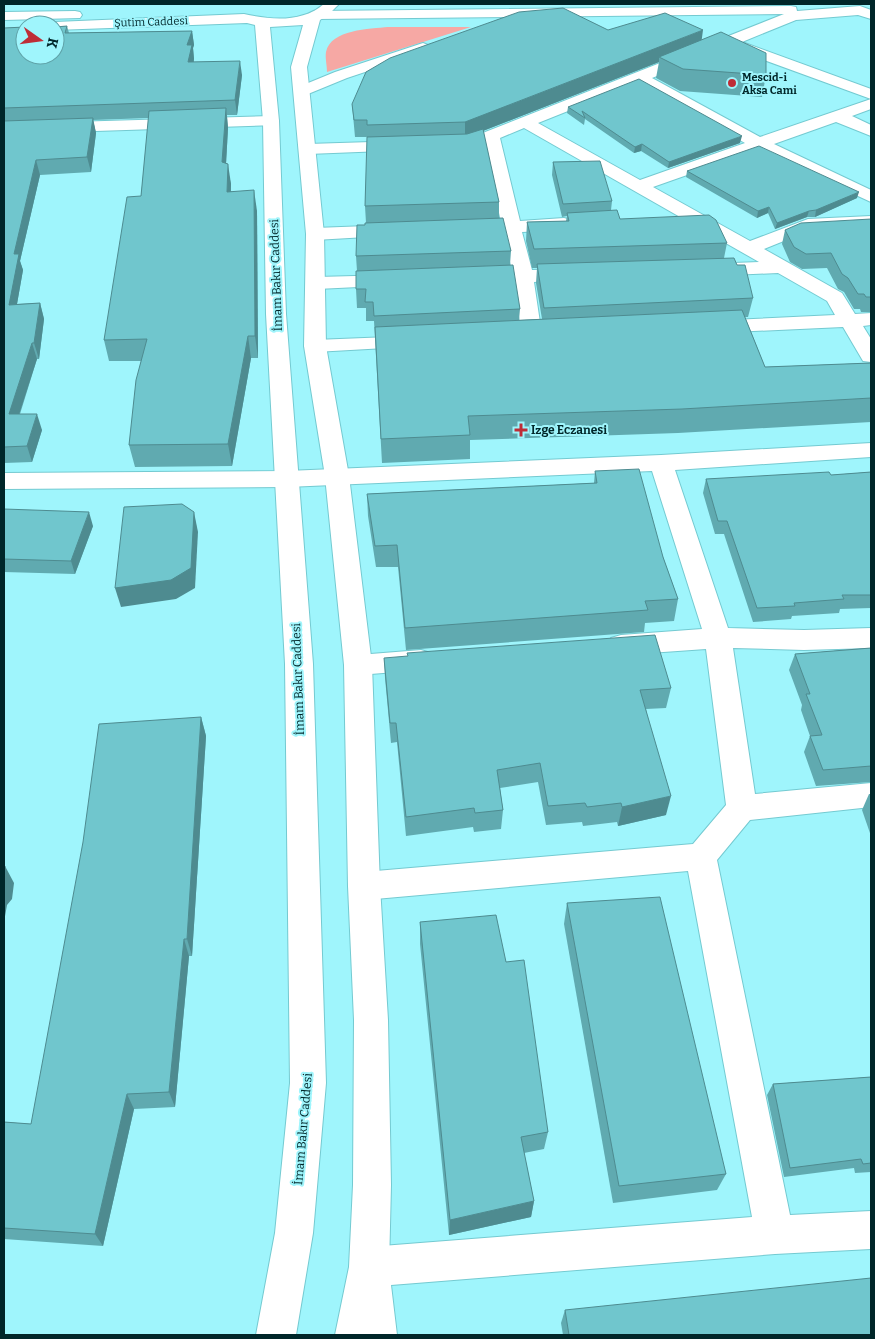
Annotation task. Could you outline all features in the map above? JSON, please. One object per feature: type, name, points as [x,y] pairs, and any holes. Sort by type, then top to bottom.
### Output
[{"type":"street","points":[[228,4],[236,15],[255,20]]},
{"type":"street","name":"Şutim Caddesi","points":[[4,16],[64,16],[138,9]]},
{"type":"street","points":[[437,146],[467,145],[792,16],[868,11]]},
{"type":"street","name":"Şutim Caddesi","points":[[65,26],[255,20],[289,22],[321,12],[524,14],[868,11]]},
{"type":"street","points":[[321,12],[299,67],[315,234],[315,346],[337,476],[358,665],[364,886],[371,1020],[372,1184],[370,1267],[377,1335]]},
{"type":"street","points":[[635,12],[681,27]]},
{"type":"street","points":[[481,28],[524,14]]},
{"type":"street","name":"İmam Bakır Caddesi","points":[[255,20],[271,121],[276,314],[299,664],[308,1083],[294,1232],[276,1335]]},
{"type":"street","points":[[709,36],[871,94]]},
{"type":"street","points":[[302,91],[341,75],[434,44]]},
{"type":"street","points":[[639,77],[758,143],[871,197]]},
{"type":"street","points":[[640,186],[871,104]]},
{"type":"street","points":[[837,116],[871,131]]},
{"type":"street","points":[[4,129],[271,121]]},
{"type":"street","points":[[525,122],[693,216],[746,249],[835,297],[871,356]]},
{"type":"street","points":[[491,136],[523,276],[532,336]]},
{"type":"street","points":[[308,149],[417,146]]},
{"type":"street","points":[[664,218],[693,216]]},
{"type":"street","points":[[746,249],[808,225],[871,222]]},
{"type":"street","points":[[447,230],[578,223]]},
{"type":"street","points":[[315,234],[410,231]]},
{"type":"street","points":[[685,271],[782,267]]},
{"type":"street","points":[[464,278],[590,274]]},
{"type":"street","points":[[316,283],[415,280]]},
{"type":"street","points":[[691,328],[871,318]]},
{"type":"street","points":[[315,346],[433,341]]},
{"type":"street","points":[[4,481],[287,479],[660,463],[871,450]]},
{"type":"street","points":[[660,463],[718,638],[742,808]]},
{"type":"street","points":[[601,646],[718,638],[804,640],[871,638]]},
{"type":"street","points":[[358,665],[445,658]]},
{"type":"street","points":[[364,886],[701,857],[742,808],[871,795]]},
{"type":"street","points":[[701,857],[775,1235]]},
{"type":"street","points":[[370,1267],[775,1235],[871,1230]]},
{"type":"street","points":[[355,1335],[370,1267]]},
{"type":"shaded area","points":[[388,27],[471,27],[327,72],[326,52],[329,44],[335,39],[352,32]]},
{"type":"building","points":[[563,8],[608,30],[665,13],[703,30],[465,122],[367,125],[367,120],[354,120],[352,104],[366,72],[390,58],[519,12]]},
{"type":"building","points":[[15,27],[15,65],[65,65],[65,33],[192,31],[187,45],[192,45],[188,62],[240,61],[235,100],[4,108],[4,28]]},
{"type":"building","points":[[721,32],[766,53],[766,75],[683,69],[659,57]]},
{"type":"building","points":[[639,79],[742,136],[669,162],[642,144],[635,147],[582,111],[585,118],[568,107]]},
{"type":"building","points":[[226,108],[222,162],[228,164],[227,192],[254,190],[255,336],[248,336],[228,444],[129,445],[136,380],[147,339],[104,340],[127,197],[141,196],[149,111]]},
{"type":"building","points":[[93,118],[87,157],[36,160],[14,254],[19,254],[9,305],[40,303],[34,343],[32,343],[9,414],[37,414],[27,446],[4,447],[4,121]]},
{"type":"building","points":[[483,129],[499,202],[365,206],[367,137],[467,134]]},
{"type":"building","points":[[759,146],[859,192],[816,210],[777,223],[769,207],[758,211],[687,171]]},
{"type":"building","points":[[600,161],[612,201],[563,204],[553,162]]},
{"type":"building","points":[[617,210],[620,219],[709,215],[716,220],[727,243],[534,249],[527,222],[569,221],[567,213]]},
{"type":"building","points":[[503,218],[511,251],[356,256],[357,225],[365,225],[365,223]]},
{"type":"building","points":[[871,219],[871,297],[858,294],[848,278],[842,274],[831,253],[806,254],[794,247],[785,230],[801,223]]},
{"type":"building","points":[[734,258],[737,265],[745,265],[753,298],[544,308],[537,264]]},
{"type":"building","points":[[513,265],[520,309],[374,316],[373,302],[365,302],[366,289],[356,289],[356,271]]},
{"type":"building","points":[[742,310],[765,367],[871,363],[871,398],[682,409],[468,416],[470,435],[381,439],[375,327]]},
{"type":"building","points":[[639,469],[663,557],[678,599],[645,601],[648,610],[405,628],[397,545],[375,546],[367,494],[597,483],[595,471]]},
{"type":"building","points":[[829,472],[831,475],[871,472],[871,595],[842,595],[844,599],[794,603],[795,606],[757,608],[727,521],[718,521],[706,479]]},
{"type":"building","points":[[182,504],[194,512],[191,568],[171,580],[115,588],[124,507]]},
{"type":"building","points":[[4,509],[89,512],[71,561],[4,559]]},
{"type":"building","points":[[655,635],[671,688],[640,690],[671,796],[622,807],[621,803],[587,807],[585,803],[548,806],[540,763],[497,770],[503,810],[475,813],[474,808],[406,817],[396,723],[390,723],[384,658],[408,656],[407,653]]},
{"type":"building","points":[[871,648],[871,766],[823,770],[810,736],[822,735],[806,694],[810,694],[795,654]]},
{"type":"building","points":[[201,717],[187,939],[184,939],[169,1092],[127,1094],[95,1234],[4,1228],[4,1122],[31,1124],[83,842],[99,724]]},
{"type":"building","points":[[660,897],[726,1174],[619,1186],[567,903]]},
{"type":"building","points":[[496,915],[506,962],[524,960],[548,1132],[521,1137],[534,1201],[450,1220],[420,922]]},
{"type":"building","points":[[871,1077],[871,1163],[863,1164],[861,1159],[790,1168],[773,1084]]},
{"type":"building","points":[[871,1278],[871,1335],[569,1335],[565,1310]]},
{"type":"place","name":"Mescid-i Aksa Cami","points":[[732,83]]},
{"type":"place","name":"Izge Eczanesi","points":[[521,430]]}]
